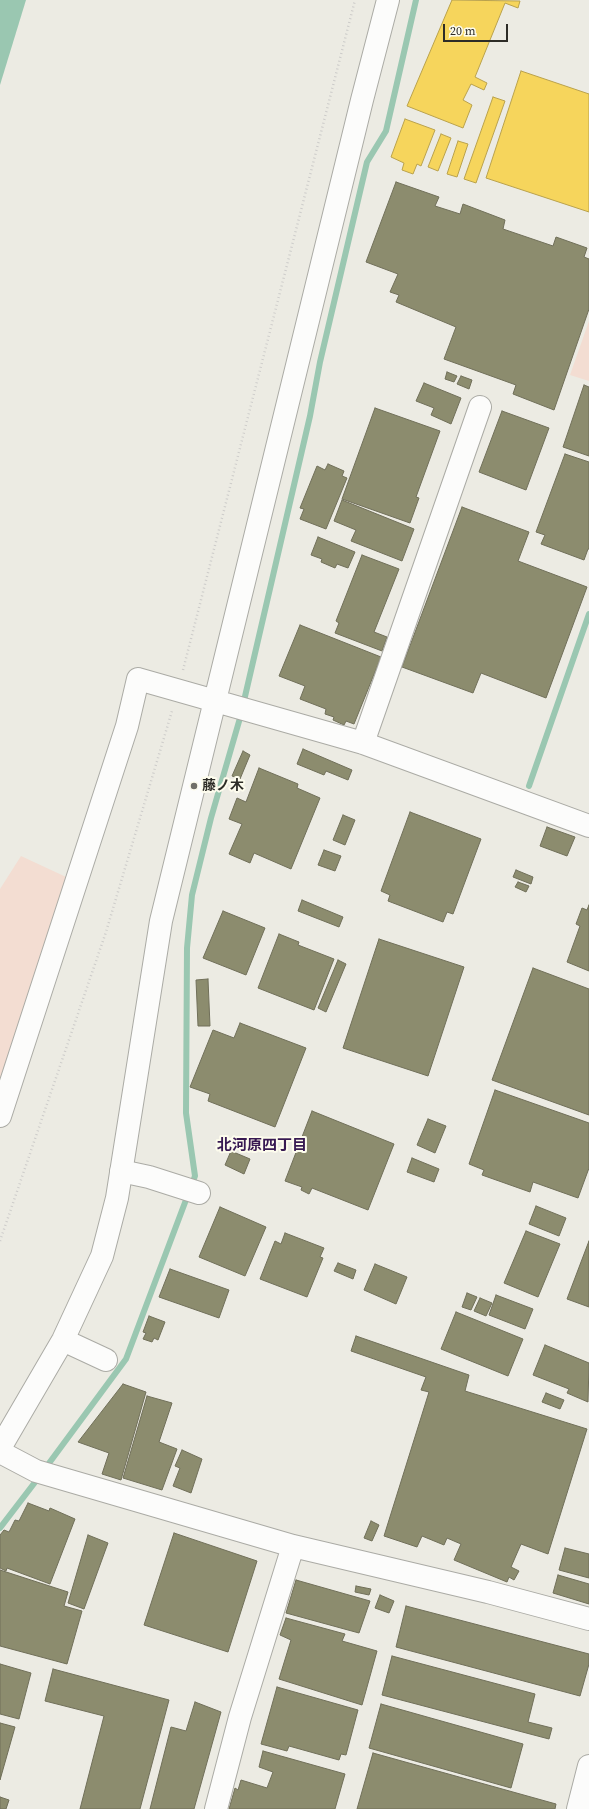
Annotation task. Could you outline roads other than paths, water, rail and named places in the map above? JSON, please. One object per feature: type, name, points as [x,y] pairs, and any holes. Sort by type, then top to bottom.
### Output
[{"type":"street","points":[[0,1448],[63,1340],[102,1256],[117,1198],[161,921],[360,108],[388,0]]},
{"type":"street","points":[[363,742],[480,407]]},
{"type":"street","points":[[0,1116],[127,726],[138,679],[363,742],[589,826]]},
{"type":"street","points":[[121,1172],[149,1177],[200,1194]]},
{"type":"street","points":[[63,1340],[106,1360]]},
{"type":"street","points":[[0,1452],[36,1471],[293,1546],[488,1592],[589,1619]]},
{"type":"street","points":[[216,1809],[240,1717],[293,1546]]},
{"type":"street","points":[[578,1809],[589,1766]]},
{"type":"waterway","points":[[44,1470],[126,1359],[195,1176],[186,1113],[187,948],[192,895],[211,818],[240,718],[310,416],[320,362],[367,162],[386,131],[416,0]]},
{"type":"waterway","points":[[529,786],[589,614]]},
{"type":"waterway","points":[[0,1528],[39,1477]]},
{"type":"place","name":"藤ノ木","points":[[194,786]]},
{"type":"district","name":"北河原四丁目","points":[[262,1146]]}]
